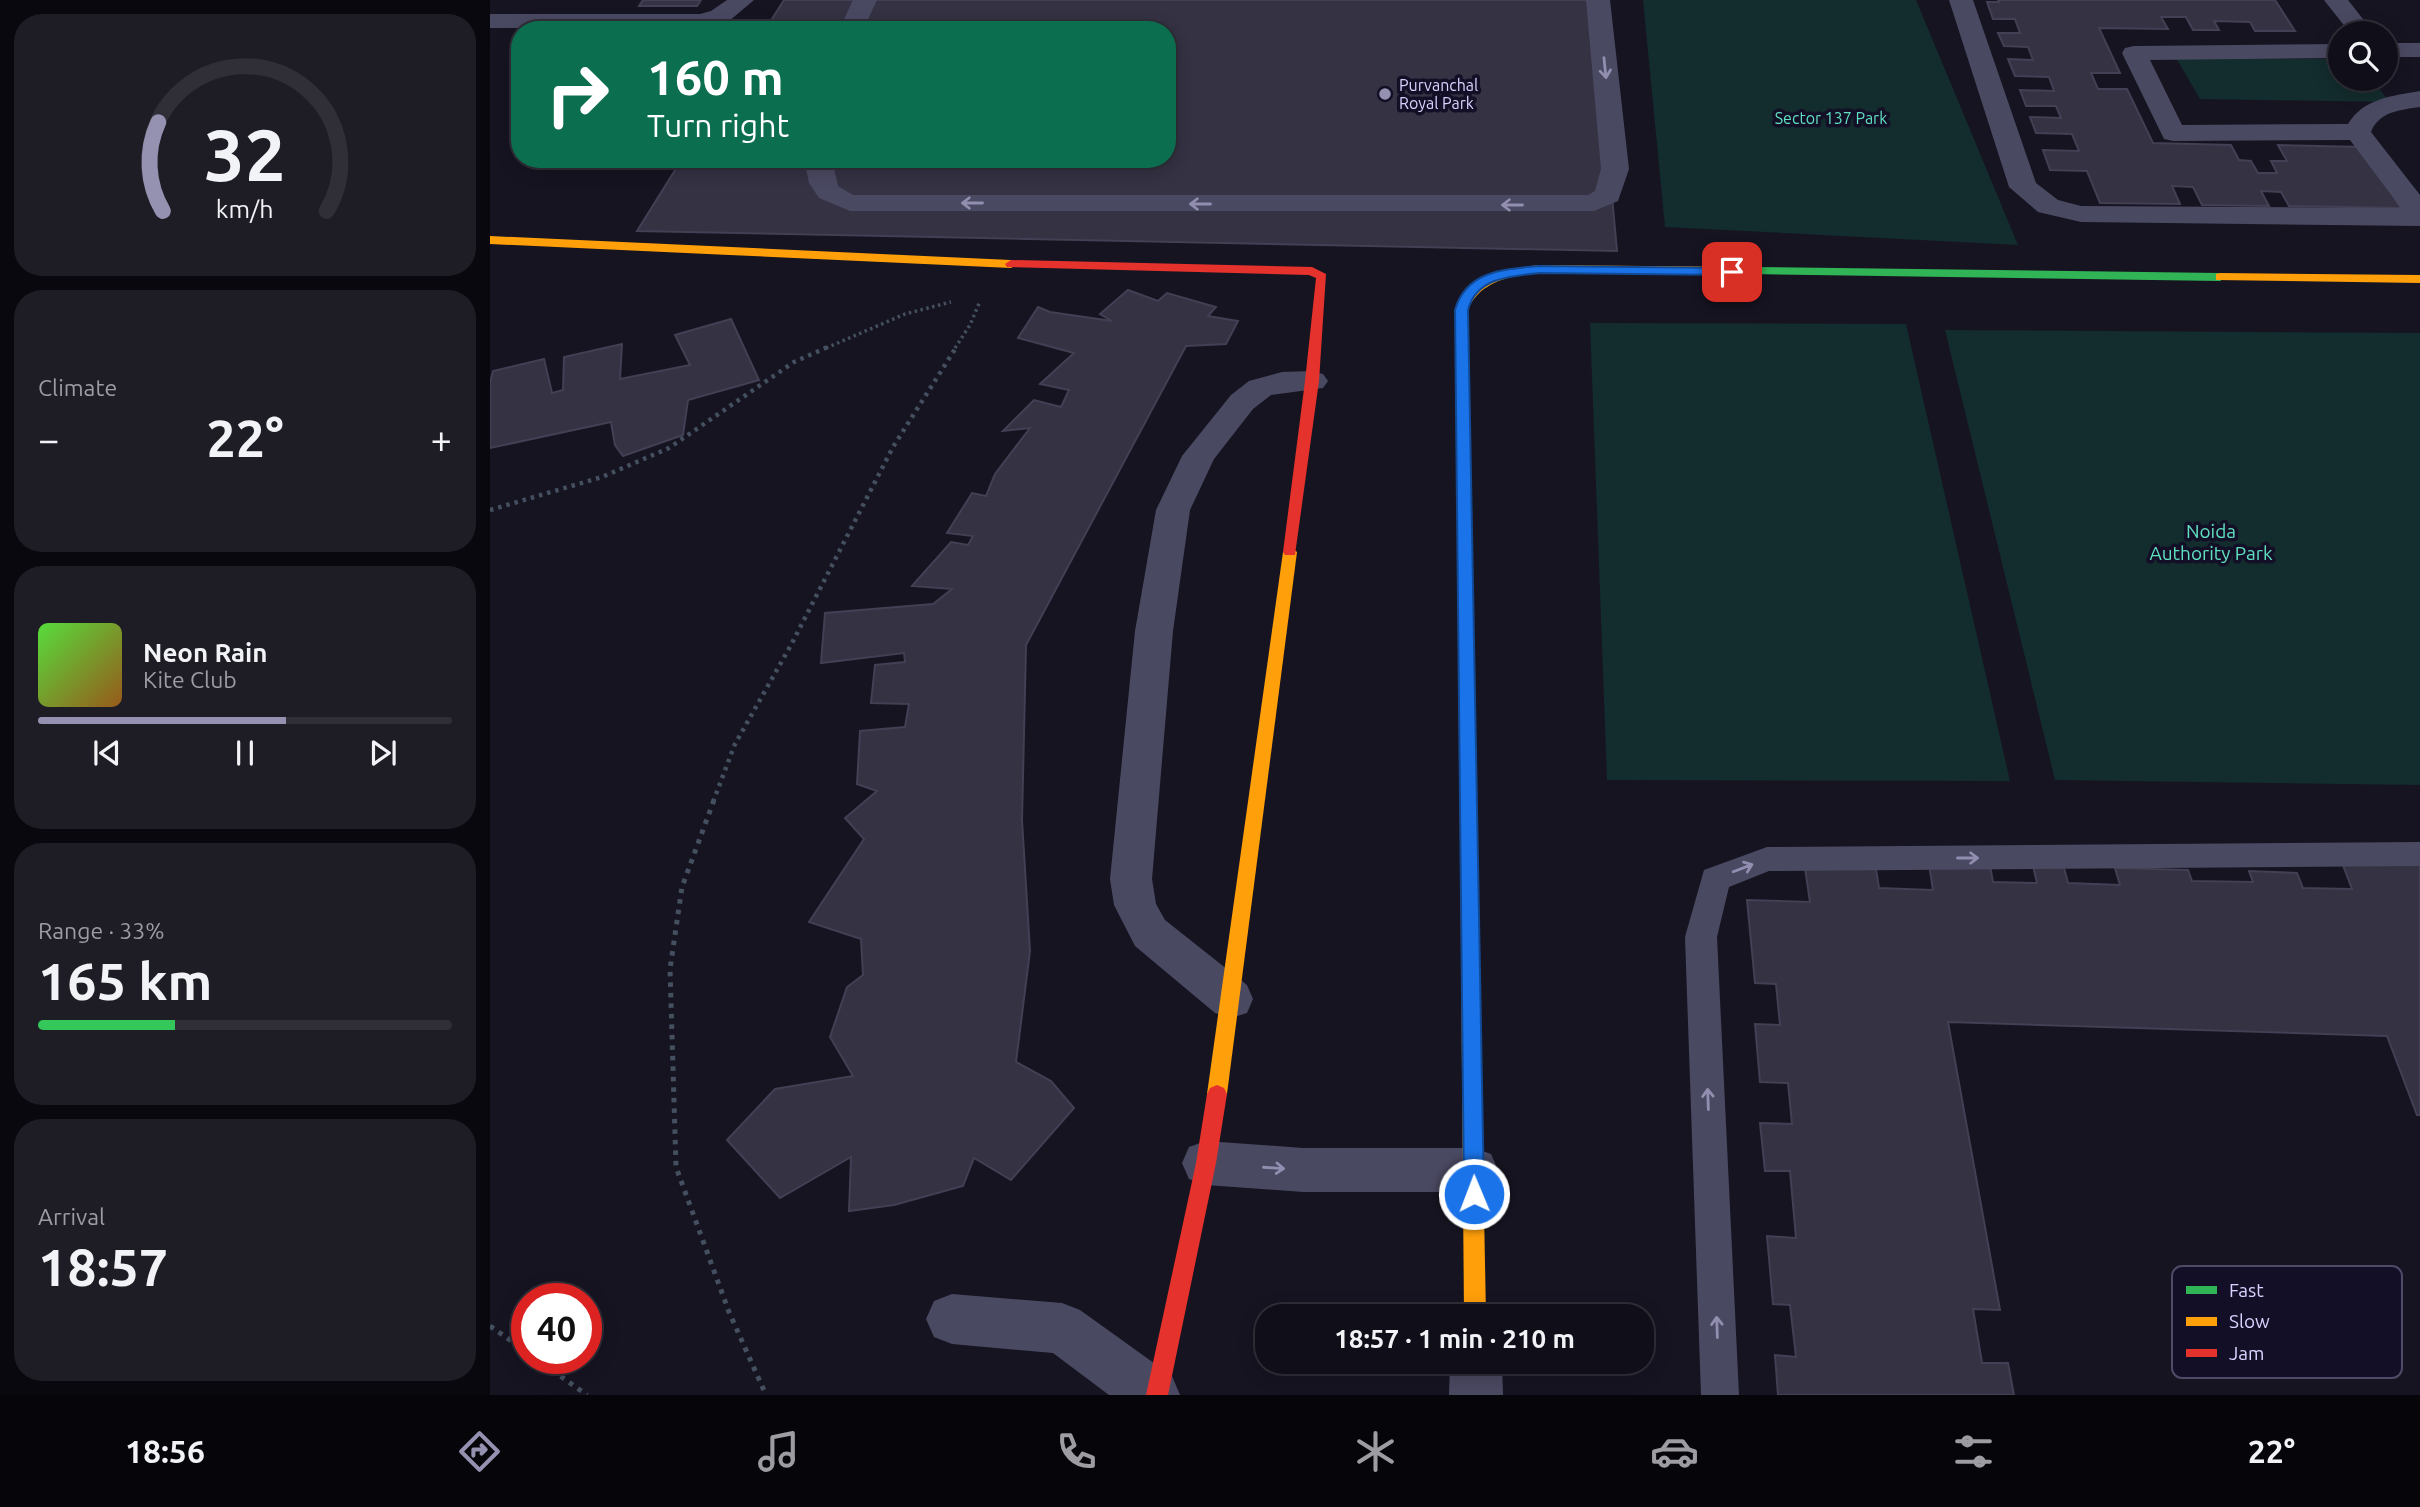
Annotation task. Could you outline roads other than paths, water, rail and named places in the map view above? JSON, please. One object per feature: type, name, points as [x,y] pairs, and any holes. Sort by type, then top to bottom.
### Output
[{"type":"street","points":[[490,21],[700,21],[719,17],[742,0]]},
{"type":"street","points":[[855,21],[865,0]]},
{"type":"street","points":[[820,168],[824,189],[833,198],[850,203],[1594,203],[1608,195],[1615,169],[1598,0]]},
{"type":"street","points":[[1961,0],[2023,187],[2048,206],[2081,214],[2420,216]]},
{"type":"street","points":[[2336,0],[2353,21]]},
{"type":"street","points":[[2398,50],[2420,50]]},
{"type":"street","points":[[2328,51],[2134,53],[2173,133],[2358,132]]},
{"type":"street","points":[[2358,132],[2361,121],[2375,108],[2420,99]]},
{"type":"street","points":[[2358,132],[2420,216]]},
{"type":"street","points":[[490,240],[996,264],[1319,273],[1322,277],[1312,381],[1231,999],[1206,1163],[1155,1395],[1062,1328],[952,1319]]},
{"type":"street","points":[[1475,1304],[1461,310],[1465,295],[1480,282],[1539,270],[2420,279]]},
{"type":"street","points":[[1231,999],[1150,933],[1135,905],[1131,879],[1154,631],[1173,510],[1199,456],[1242,402],[1260,388],[1282,382],[1312,381]]},
{"type":"street","points":[[1206,1163],[1303,1170],[1474,1170]]},
{"type":"street","points":[[1476,1374],[1476,1395]]},
{"type":"lane","points":[[1720,1395],[1701,937],[1715,878],[1767,859],[2420,854]]},
{"type":"place","name":"Purvanchal Royal Park","points":[[1385,94]]},
{"type":"park label","name":"Sector 137 Park","points":[[1831,118]]},
{"type":"park label","name":"Noida Authority Park","points":[[2211,542]]}]
